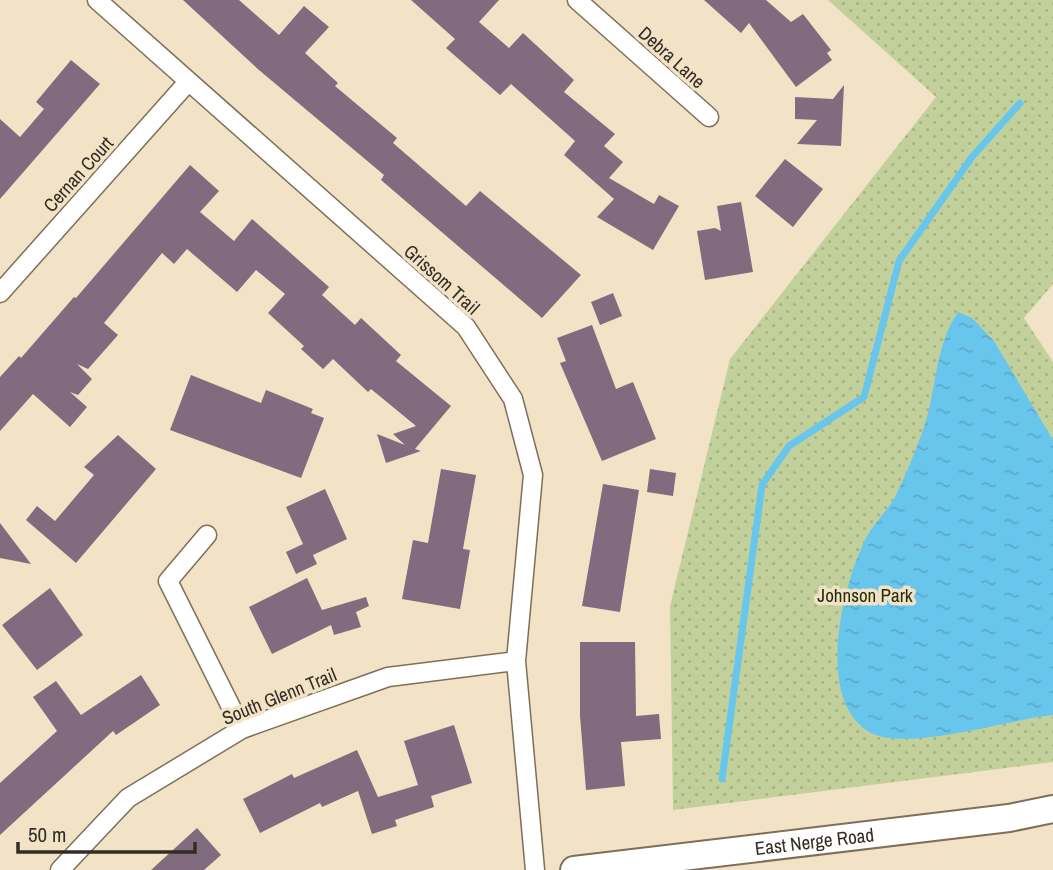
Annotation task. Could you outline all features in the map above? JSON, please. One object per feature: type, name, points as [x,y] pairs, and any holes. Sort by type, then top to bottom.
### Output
[{"type":"main road","name":"East Nerge Road","points":[[574,870],[996,819],[1053,809]]},
{"type":"street","name":"Grissom Trail","points":[[97,0],[466,327],[513,399],[533,475],[516,661],[535,870]]},
{"type":"street","name":"Debra Lane","points":[[577,0],[709,117]]},
{"type":"street","name":"Cernan Court","points":[[0,293],[188,82]]},
{"type":"street","points":[[207,535],[167,581],[242,729]]},
{"type":"street","name":"South Glenn Trail","points":[[60,870],[128,798],[242,729],[388,677],[516,661]]},
{"type":"green space","name":"Johnson Park","points":[[828,0],[1053,0],[1053,284],[1024,318],[1053,362],[1053,762],[673,810],[670,606],[730,359],[936,97]]},
{"type":"water","points":[[958,312],[972,318],[994,341],[1053,440],[1053,715],[928,737],[882,737],[866,730],[850,713],[841,691],[838,637],[843,608],[858,556],[867,536],[895,497],[916,449],[927,418],[944,340]]},
{"type":"building","points":[[183,0],[239,0],[279,35],[304,6],[329,27],[305,53],[338,83],[335,86],[397,138],[393,143],[466,206],[480,191],[581,275],[542,318],[381,180],[384,175],[259,70]]},
{"type":"building","points":[[411,0],[499,0],[479,22],[509,48],[523,33],[574,80],[564,92],[615,134],[604,146],[623,162],[609,178],[654,204],[659,195],[679,206],[653,250],[597,217],[614,199],[564,155],[575,141],[511,84],[500,95],[446,48],[455,39]]},
{"type":"building","points":[[704,0],[766,0],[791,22],[803,14],[831,50],[827,53],[832,60],[796,87],[749,23],[741,33]]},
{"type":"building","points":[[71,60],[100,84],[0,199],[0,119],[20,137],[44,109],[36,102]]},
{"type":"building","points":[[844,85],[841,146],[797,144],[817,120],[795,119],[795,97],[833,99]]},
{"type":"building","points":[[785,159],[823,189],[793,227],[755,196]]},
{"type":"building","points":[[190,165],[219,191],[200,212],[234,241],[252,219],[329,287],[322,295],[355,325],[361,318],[401,355],[396,361],[451,406],[415,449],[421,451],[386,463],[377,434],[405,445],[393,434],[416,426],[371,389],[368,392],[333,359],[323,369],[301,349],[304,346],[268,313],[285,294],[256,270],[237,292],[187,249],[174,264],[162,253],[104,323],[118,335],[88,369],[77,364],[92,379],[78,395],[70,392],[87,407],[70,427],[33,394],[0,431],[0,377],[19,356],[21,358],[74,297],[76,298]]},
{"type":"building","points":[[741,202],[753,272],[705,280],[697,231],[715,228],[721,231],[717,206]]},
{"type":"building","points":[[613,293],[622,316],[600,325],[591,302]]},
{"type":"building","points":[[592,325],[616,389],[633,382],[656,439],[602,461],[560,363],[566,361],[557,338]]},
{"type":"building","points":[[191,375],[261,403],[266,390],[313,409],[311,413],[324,418],[301,478],[170,430]]},
{"type":"building","points":[[118,435],[156,469],[76,563],[26,520],[37,506],[55,521],[94,475],[84,467]]},
{"type":"building","points":[[441,469],[476,475],[463,549],[470,550],[460,609],[402,599],[413,540],[428,543]]},
{"type":"building","points":[[650,469],[676,473],[673,496],[647,492]]},
{"type":"building","points":[[603,484],[639,490],[620,612],[582,606]]},
{"type":"building","points":[[325,489],[347,539],[313,555],[317,564],[296,574],[286,552],[303,544],[286,507]]},
{"type":"building","points":[[0,523],[31,564],[0,558]]},
{"type":"building","points":[[307,578],[322,610],[366,597],[369,606],[356,612],[361,627],[334,635],[331,625],[272,654],[249,607]]},
{"type":"building","points":[[50,588],[83,635],[37,670],[2,625]]},
{"type":"building","points":[[580,642],[635,642],[636,716],[659,714],[661,739],[621,742],[625,786],[586,790],[580,716]]},
{"type":"building","points":[[141,675],[160,705],[116,735],[113,731],[0,835],[0,783],[57,731],[33,697],[56,681],[81,715]]},
{"type":"building","points":[[454,725],[472,783],[431,796],[434,807],[395,820],[397,826],[372,834],[358,791],[322,807],[320,803],[260,833],[243,799],[292,774],[294,778],[357,750],[378,797],[418,785],[404,741]]},
{"type":"building","points":[[197,828],[221,855],[204,870],[151,870]]},
{"type":"waterway","points":[[722,779],[762,485],[789,446],[864,397],[899,261],[972,157],[1020,103]]}]
